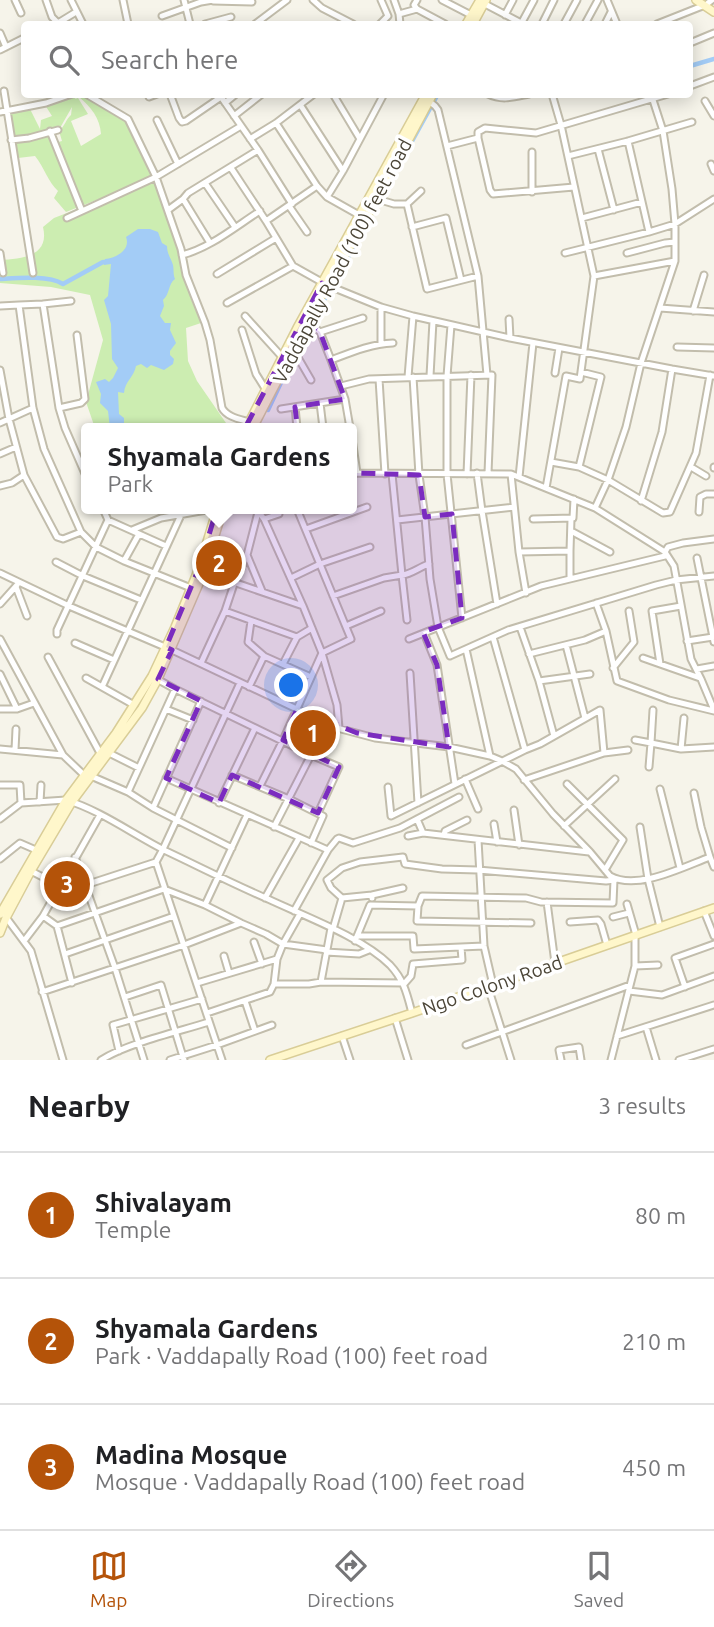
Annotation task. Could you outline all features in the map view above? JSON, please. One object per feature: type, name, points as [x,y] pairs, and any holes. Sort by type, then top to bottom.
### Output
[{"type":"main road","points":[[696,0],[709,3],[714,12]]},
{"type":"main road","points":[[471,21],[484,1]]},
{"type":"main road","points":[[250,423],[283,358],[328,285],[359,215],[430,99]]},
{"type":"main road","name":"Vaddapally Road (100) feet road","points":[[251,423],[313,326],[328,285],[380,200],[430,99]]},
{"type":"main road","points":[[169,648],[206,550],[216,514]]},
{"type":"main road","points":[[0,933],[2,912],[36,850],[88,775],[142,708],[204,572],[221,514]]},
{"type":"main road","points":[[105,753],[134,705],[155,678]]},
{"type":"main road","points":[[2,912],[31,871],[69,801]]},
{"type":"main road","name":"Ngo Colony Road","points":[[270,1060],[714,908]]},
{"type":"street","points":[[15,0],[21,13]]},
{"type":"street","points":[[46,0],[55,21]]},
{"type":"street","points":[[71,0],[81,21]]},
{"type":"street","points":[[123,0],[127,21]]},
{"type":"street","points":[[184,0],[189,21]]},
{"type":"street","points":[[162,16],[213,0],[252,2]]},
{"type":"street","points":[[259,21],[287,0]]},
{"type":"street","points":[[313,0],[322,8],[347,21]]},
{"type":"street","points":[[381,0],[388,16],[383,21]]},
{"type":"street","points":[[394,0],[400,21]]},
{"type":"street","points":[[417,0],[414,5],[417,9],[440,21]]},
{"type":"street","points":[[442,0],[471,21]]},
{"type":"street","points":[[505,15],[513,0]]},
{"type":"street","points":[[524,21],[534,0]]},
{"type":"street","points":[[544,21],[554,0]]},
{"type":"street","points":[[566,21],[577,0]]},
{"type":"street","points":[[586,21],[598,0]]},
{"type":"street","points":[[607,0],[616,21]]},
{"type":"street","points":[[484,1],[516,21]]},
{"type":"street","points":[[664,21],[709,3]]},
{"type":"street","points":[[399,15],[417,9]]},
{"type":"street","points":[[62,21],[76,12]]},
{"type":"street","points":[[606,21],[611,12]]},
{"type":"street","points":[[216,21],[231,17]]},
{"type":"street","points":[[0,33],[3,48],[21,39]]},
{"type":"street","points":[[693,42],[714,33]]},
{"type":"street","points":[[693,85],[714,77]]},
{"type":"street","points":[[4,91],[3,112],[11,140],[33,273]]},
{"type":"street","points":[[3,112],[60,98]]},
{"type":"street","points":[[92,98],[128,120],[156,177],[186,275],[210,340],[222,408],[225,413],[243,423]]},
{"type":"street","points":[[171,98],[178,118],[182,121],[222,98],[258,150],[307,232]]},
{"type":"street","points":[[234,116],[257,98]]},
{"type":"street","points":[[250,139],[310,98]]},
{"type":"street","points":[[335,98],[360,139]]},
{"type":"street","points":[[327,197],[382,98]]},
{"type":"street","points":[[546,488],[566,376],[580,379],[594,276],[553,98]]},
{"type":"street","points":[[574,187],[496,195],[491,193],[478,132],[485,128],[536,133],[658,98]]},
{"type":"street","points":[[430,99],[438,110],[478,276],[486,375]]},
{"type":"street","points":[[594,508],[608,480],[626,427],[641,363],[675,261],[672,189],[663,131],[653,100]]},
{"type":"street","points":[[705,101],[713,113]]},
{"type":"street","points":[[301,106],[343,171]]},
{"type":"street","points":[[157,120],[178,164]]},
{"type":"street","points":[[568,156],[692,122]]},
{"type":"street","points":[[276,123],[317,186],[327,197],[359,215]]},
{"type":"street","points":[[67,218],[156,177],[241,126]]},
{"type":"street","points":[[11,140],[58,130]]},
{"type":"street","points":[[50,131],[82,211]]},
{"type":"street","points":[[447,146],[478,138]]},
{"type":"street","points":[[628,141],[649,232]]},
{"type":"street","points":[[598,149],[614,210]]},
{"type":"street","points":[[168,210],[183,199],[184,195],[258,150]]},
{"type":"street","points":[[532,152],[532,192]]},
{"type":"street","points":[[710,164],[714,171]]},
{"type":"street","points":[[231,168],[293,266],[328,285],[380,307],[483,333],[712,375],[696,453],[670,512],[663,513],[608,480],[579,467],[551,462]]},
{"type":"street","points":[[205,183],[235,227]]},
{"type":"street","points":[[266,221],[317,186]]},
{"type":"street","points":[[407,204],[421,191]]},
{"type":"street","points":[[183,199],[210,243]]},
{"type":"street","points":[[565,253],[675,223],[714,199]]},
{"type":"street","points":[[380,200],[407,204]]},
{"type":"street","points":[[582,218],[642,202]]},
{"type":"street","points":[[407,204],[427,289],[478,276]]},
{"type":"street","points":[[182,255],[210,243],[260,211]]},
{"type":"street","points":[[412,227],[446,218],[461,280]]},
{"type":"street","points":[[217,274],[276,239]]},
{"type":"street","points":[[627,253],[675,242]]},
{"type":"street","points":[[0,253],[3,273]]},
{"type":"street","points":[[594,276],[675,261]]},
{"type":"street","points":[[227,303],[293,266]]},
{"type":"street","points":[[693,311],[704,275]]},
{"type":"street","points":[[0,306],[71,301]]},
{"type":"street","points":[[43,304],[59,408],[81,465]]},
{"type":"street","points":[[19,305],[33,408],[44,451],[81,532],[96,547],[191,588]]},
{"type":"street","points":[[380,307],[381,343]]},
{"type":"street","points":[[660,308],[714,312]]},
{"type":"street","points":[[245,316],[283,358]]},
{"type":"street","points":[[413,316],[411,377],[419,475],[439,627],[450,656],[520,627],[656,584],[714,576]]},
{"type":"street","points":[[349,423],[341,386],[313,326],[363,318]]},
{"type":"street","points":[[509,319],[510,338]]},
{"type":"street","points":[[430,376],[433,321]]},
{"type":"street","points":[[451,325],[447,376],[447,474],[462,618]]},
{"type":"street","points":[[242,330],[256,374],[266,390]]},
{"type":"street","points":[[59,408],[81,403],[85,399],[77,334]]},
{"type":"street","points":[[331,360],[360,348],[393,343]]},
{"type":"street","points":[[519,477],[533,343]]},
{"type":"street","points":[[677,347],[714,348]]},
{"type":"street","points":[[555,373],[559,348]]},
{"type":"street","points":[[296,353],[311,380]]},
{"type":"street","points":[[641,501],[662,432],[672,369]]},
{"type":"street","points":[[0,370],[9,419],[24,475],[57,537],[63,539],[81,532]]},
{"type":"street","points":[[579,467],[601,377],[581,372]]},
{"type":"street","points":[[467,474],[471,375]]},
{"type":"street","points":[[341,386],[369,379],[492,375],[488,473]]},
{"type":"street","points":[[379,379],[385,474]]},
{"type":"street","points":[[281,409],[345,398]]},
{"type":"street","points":[[320,403],[322,423]]},
{"type":"street","points":[[295,407],[297,423]]},
{"type":"street","points":[[0,424],[33,408]]},
{"type":"street","points":[[0,454],[16,447]]},
{"type":"street","points":[[691,467],[706,476]]},
{"type":"street","points":[[477,473],[497,604]]},
{"type":"street","points":[[357,474],[511,474],[594,508],[665,552],[674,566],[691,659],[714,710]]},
{"type":"street","points":[[392,474],[407,620]]},
{"type":"street","points":[[511,474],[526,593]]},
{"type":"street","points":[[0,486],[12,483],[24,475]]},
{"type":"street","points":[[699,512],[700,496],[714,494]]},
{"type":"street","points":[[570,578],[574,499]]},
{"type":"street","points":[[357,510],[367,507]]},
{"type":"street","points":[[397,520],[514,508]]},
{"type":"street","points":[[105,514],[108,520],[166,546]]},
{"type":"street","points":[[132,530],[161,519],[190,514]]},
{"type":"street","points":[[201,663],[247,555],[258,514]]},
{"type":"street","points":[[261,514],[322,653],[337,705],[339,728]]},
{"type":"street","points":[[264,519],[279,514]]},
{"type":"street","points":[[260,786],[322,653],[351,639],[299,514]]},
{"type":"street","points":[[306,529],[347,514]]},
{"type":"street","points":[[102,687],[181,516]]},
{"type":"street","points":[[533,519],[571,519]]},
{"type":"street","points":[[57,634],[108,520]]},
{"type":"street","points":[[571,531],[610,552]]},
{"type":"street","points":[[124,561],[139,534]]},
{"type":"street","points":[[408,639],[541,586],[665,556],[668,547],[683,543],[714,540]]},
{"type":"street","points":[[291,578],[320,564],[370,547]]},
{"type":"street","points":[[519,552],[570,551]]},
{"type":"street","points":[[247,555],[262,591]]},
{"type":"street","points":[[687,641],[713,639],[696,558]]},
{"type":"street","points":[[56,562],[141,600]]},
{"type":"street","points":[[333,596],[384,578],[409,574],[429,564]]},
{"type":"street","points":[[0,572],[17,585],[169,648],[339,728],[375,737],[449,747],[502,761],[516,769],[564,826],[616,880]]},
{"type":"street","points":[[204,572],[303,606]]},
{"type":"street","points":[[0,604],[17,585]]},
{"type":"street","points":[[17,585],[27,616]]},
{"type":"street","points":[[596,603],[606,631],[617,681],[669,699],[714,710]]},
{"type":"street","points":[[660,664],[652,611],[681,606]]},
{"type":"street","points":[[225,611],[297,637]]},
{"type":"street","points":[[346,626],[381,611]]},
{"type":"street","points":[[613,668],[634,642],[629,611]]},
{"type":"street","points":[[251,621],[248,642],[264,656],[311,677]]},
{"type":"street","points":[[520,627],[554,736]]},
{"type":"street","points":[[283,664],[297,637],[312,628]]},
{"type":"street","points":[[529,654],[585,640],[606,631]]},
{"type":"street","points":[[424,633],[437,665],[455,784]]},
{"type":"street","points":[[493,637],[524,750]]},
{"type":"street","points":[[0,639],[63,755],[88,775],[128,792],[153,808],[232,848]]},
{"type":"street","points":[[75,643],[114,660]]},
{"type":"street","points":[[566,645],[586,718]]},
{"type":"street","points":[[466,649],[490,756]]},
{"type":"street","points":[[249,687],[264,656]]},
{"type":"street","points":[[48,657],[105,753],[139,768]]},
{"type":"street","points":[[643,658],[701,679]]},
{"type":"street","points":[[696,669],[714,666]]},
{"type":"street","points":[[0,674],[17,709]]},
{"type":"street","points":[[410,674],[418,803]]},
{"type":"street","points":[[539,681],[590,674]]},
{"type":"street","points":[[86,678],[134,705]]},
{"type":"street","points":[[155,678],[340,767],[318,813]]},
{"type":"street","points":[[31,871],[67,891],[156,862],[240,683]]},
{"type":"street","points":[[128,792],[175,689]]},
{"type":"street","points":[[153,808],[201,701]]},
{"type":"street","points":[[0,709],[17,709],[34,703]]},
{"type":"street","points":[[166,709],[193,720]]},
{"type":"street","points":[[388,787],[391,816],[540,744],[600,710],[604,753]]},
{"type":"street","points":[[649,767],[653,710]]},
{"type":"street","points":[[681,748],[684,718]]},
{"type":"street","points":[[219,803],[256,728]]},
{"type":"street","points":[[16,729],[16,750]]},
{"type":"street","points":[[635,740],[681,748],[714,747]]},
{"type":"street","points":[[0,749],[63,755]]},
{"type":"street","points":[[524,780],[604,753],[628,750]]},
{"type":"street","points":[[274,827],[311,755]]},
{"type":"street","points":[[232,775],[323,816],[311,842]]},
{"type":"street","points":[[166,778],[328,850]]},
{"type":"street","points":[[465,779],[478,809]]},
{"type":"street","points":[[564,826],[615,779]]},
{"type":"street","points":[[567,784],[623,840],[605,870]]},
{"type":"street","points":[[0,785],[20,785],[21,803]]},
{"type":"street","points":[[40,802],[41,785]]},
{"type":"street","points":[[660,789],[680,868]]},
{"type":"street","points":[[694,793],[701,827],[714,867]]},
{"type":"street","points":[[207,1013],[270,992],[274,985],[277,959],[297,912],[328,850],[338,838],[353,843],[400,828],[459,797]]},
{"type":"street","points":[[0,819],[21,803],[40,802],[69,801],[100,815],[219,876],[356,938],[389,965],[404,984],[412,1013]]},
{"type":"street","points":[[403,810],[408,824]]},
{"type":"street","points":[[514,810],[519,845]]},
{"type":"street","points":[[24,941],[43,916],[100,815]]},
{"type":"street","points":[[205,905],[247,815]]},
{"type":"street","points":[[417,818],[423,833]]},
{"type":"street","points":[[444,835],[445,831],[467,820]]},
{"type":"street","points":[[494,824],[497,842]]},
{"type":"street","points":[[640,827],[648,878],[660,927]]},
{"type":"street","points":[[408,836],[423,833],[590,852]]},
{"type":"street","points":[[265,898],[299,838]]},
{"type":"street","points":[[478,840],[484,946],[490,986],[511,1060]]},
{"type":"street","points":[[0,859],[20,843],[36,850]]},
{"type":"street","points":[[75,857],[125,997],[144,1060]]},
{"type":"street","points":[[403,888],[342,898],[327,880],[342,868],[360,862],[403,857],[405,864],[442,869],[606,881],[663,875],[710,857]]},
{"type":"street","points":[[156,862],[222,1060]]},
{"type":"street","points":[[531,923],[417,921],[418,906],[422,896],[613,903],[616,880]]},
{"type":"street","points":[[57,926],[164,889],[205,905],[284,944],[350,954],[369,950]]},
{"type":"street","points":[[356,938],[372,895]]},
{"type":"street","points":[[321,982],[326,951],[342,898]]},
{"type":"street","points":[[547,902],[555,963]]},
{"type":"street","points":[[611,1060],[635,966],[636,935],[626,904]]},
{"type":"street","points":[[370,905],[418,906]]},
{"type":"street","points":[[704,911],[714,936]]},
{"type":"street","points":[[2,912],[32,951],[63,1060]]},
{"type":"street","points":[[613,917],[629,913]]},
{"type":"street","points":[[43,916],[57,926],[72,982]]},
{"type":"street","points":[[65,954],[174,916]]},
{"type":"street","points":[[570,922],[598,920],[607,945]]},
{"type":"street","points":[[42,992],[184,945],[241,923]]},
{"type":"street","points":[[356,938],[413,936],[411,976],[404,984]]},
{"type":"street","points":[[254,942],[262,964]]},
{"type":"street","points":[[685,987],[675,958],[714,944]]},
{"type":"street","points":[[414,949],[484,946]]},
{"type":"street","points":[[413,964],[461,960],[461,947]]},
{"type":"street","points":[[224,956],[229,974]]},
{"type":"street","points":[[197,983],[277,959]]},
{"type":"street","points":[[635,966],[658,965]]},
{"type":"street","points":[[466,1045],[629,988],[662,995],[714,976]]},
{"type":"street","points":[[274,985],[321,982],[404,984]]},
{"type":"street","points":[[125,997],[162,985],[183,1058]]},
{"type":"street","points":[[119,1051],[113,1025],[202,999]]},
{"type":"street","points":[[245,1001],[255,1031]]},
{"type":"street","points":[[617,1037],[714,1005]]},
{"type":"street","points":[[395,1018],[408,1060]]},
{"type":"street","points":[[101,1060],[119,1051],[209,1022]]},
{"type":"street","points":[[170,1060],[183,1058],[272,1025]]},
{"type":"street","points":[[646,1027],[656,1060]]},
{"type":"street","points":[[342,1036],[350,1060]]},
{"type":"street","points":[[561,1060],[559,1050],[579,1047],[581,1060]]},
{"type":"street","points":[[679,1060],[714,1049]]},
{"type":"highlighted area","points":[[322,283],[327,285],[307,322],[320,332],[345,399],[295,407],[304,484],[357,473],[419,475],[425,517],[452,514],[462,618],[423,632],[437,665],[449,747],[357,733],[297,709],[283,740],[339,767],[318,813],[232,775],[219,803],[166,778],[201,701],[158,679],[172,650],[166,647],[199,568],[236,445]]},
{"type":"green space","points":[[78,98],[88,114],[71,121],[81,146],[101,134],[97,118],[80,98],[90,98],[124,119],[153,175],[66,212],[54,198],[58,191],[38,160],[35,156],[18,158],[14,141],[50,133],[55,143],[62,141],[59,131],[71,115],[72,107],[60,128],[24,137],[12,136],[9,111],[30,109],[40,129],[41,120],[52,116],[45,105]]},
{"type":"green space","points":[[154,179],[201,323],[186,328],[188,361],[197,381],[226,423],[93,423],[86,402],[103,340],[90,295],[51,287],[0,283],[0,260],[25,257],[38,250],[44,237],[43,227],[54,218]]},
{"type":"water","points":[[138,229],[150,229],[158,232],[162,243],[167,246],[175,279],[163,300],[160,316],[165,323],[171,323],[170,330],[176,343],[170,351],[173,364],[164,370],[151,365],[147,368],[141,364],[136,366],[124,393],[118,392],[119,414],[124,418],[124,423],[109,423],[108,411],[100,403],[101,394],[96,382],[105,379],[109,382],[118,368],[112,359],[111,324],[104,300],[108,296],[111,264],[104,265],[103,262],[122,252],[126,246],[126,237]]},
{"type":"waterway","points":[[693,65],[714,59]]},
{"type":"waterway","points":[[400,163],[436,98]]},
{"type":"waterway","points":[[268,410],[325,298],[369,220]]},
{"type":"waterway","points":[[0,279],[41,278],[63,284],[103,262]]},
{"type":"place","name":"Shyamala Gardens","points":[[219,563]]},
{"type":"place","name":"Shivalayam","points":[[313,733]]},
{"type":"place","name":"Madina Mosque","points":[[67,884]]}]
